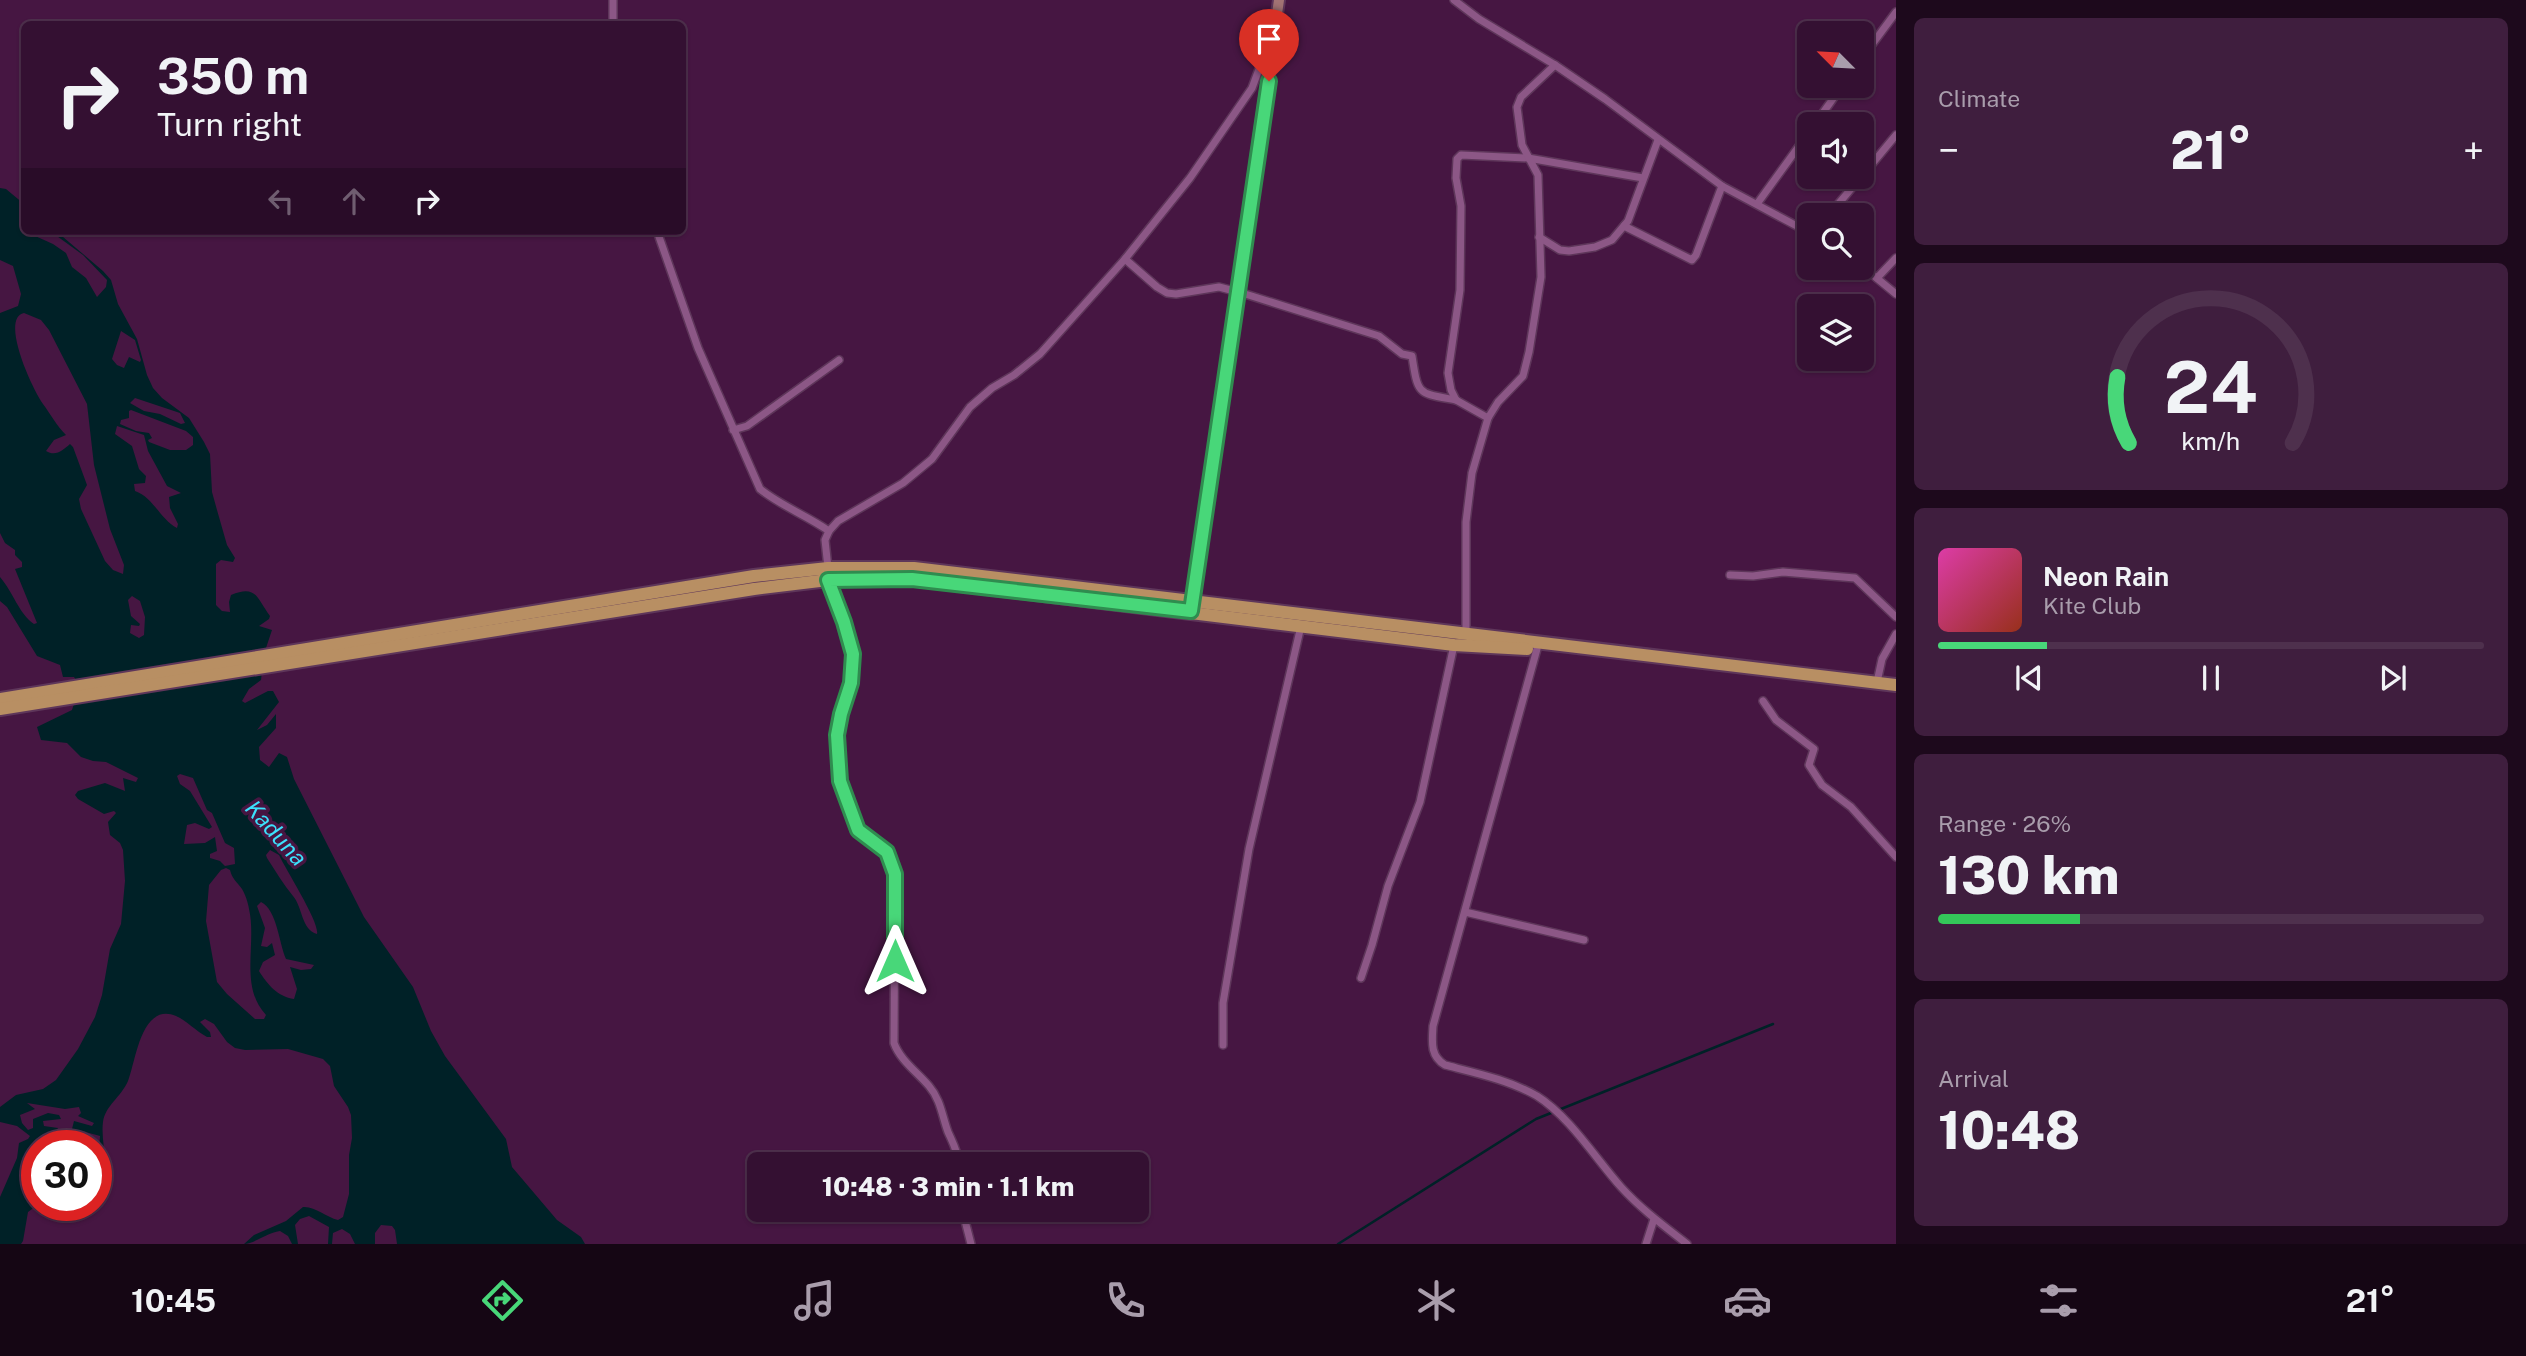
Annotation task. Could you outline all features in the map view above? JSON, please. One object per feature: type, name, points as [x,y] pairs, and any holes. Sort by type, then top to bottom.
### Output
[{"type":"main road","points":[[1191,606],[1279,0]]},
{"type":"main road","points":[[0,709],[27,700],[282,658],[754,589],[828,574],[912,579],[1466,634],[1896,685]]},
{"type":"main road","points":[[1191,606],[1301,626],[1454,645],[1537,649],[1896,693]]},
{"type":"main road","points":[[0,699],[27,700]]},
{"type":"street","points":[[613,0],[613,21]]},
{"type":"street","points":[[1454,0],[1479,19],[1605,99],[1722,186],[1797,226]]},
{"type":"street","points":[[1874,42],[1896,12]]},
{"type":"street","points":[[958,1152],[948,1132],[940,1102],[897,1052],[894,1043],[895,874],[887,852],[858,830],[840,781],[837,735],[851,683],[853,654],[828,574],[825,540],[838,521],[903,482],[932,459],[970,407],[1040,354],[1125,259],[1190,178],[1252,88],[1262,61],[1272,54]]},
{"type":"street","points":[[1466,634],[1466,522],[1472,473],[1488,418],[1498,402],[1523,376],[1527,366],[1541,277],[1538,175],[1522,145],[1517,107],[1521,97],[1555,65]]},
{"type":"street","points":[[1874,162],[1896,135]]},
{"type":"street","points":[[1539,237],[1560,250],[1569,251],[1612,240],[1624,226],[1658,140]]},
{"type":"street","points":[[1757,204],[1797,149]]},
{"type":"street","points":[[1456,400],[1448,373],[1460,290],[1461,206],[1456,162],[1461,155],[1528,158],[1643,178]]},
{"type":"street","points":[[1624,226],[1692,260],[1722,186]]},
{"type":"street","points":[[1839,203],[1851,189]]},
{"type":"street","points":[[658,235],[698,348],[760,489],[777,503],[806,516],[829,531]]},
{"type":"street","points":[[1877,278],[1896,258]]},
{"type":"street","points":[[1125,259],[1167,293],[1176,295],[1219,287],[1379,336],[1402,354],[1412,356],[1416,383],[1420,391],[1456,400],[1488,418]]},
{"type":"street","points":[[1874,276],[1896,294]]},
{"type":"street","points":[[733,430],[755,420],[839,360]]},
{"type":"street","points":[[1730,575],[1753,576],[1783,572],[1854,578],[1896,617]]},
{"type":"street","points":[[1223,1045],[1223,1003],[1245,873],[1301,626]]},
{"type":"street","points":[[1877,682],[1882,659],[1896,634]]},
{"type":"street","points":[[1361,978],[1388,886],[1420,802],[1454,645]]},
{"type":"street","points":[[1537,649],[1433,1026],[1433,1051],[1438,1061],[1445,1065],[1492,1077],[1540,1098],[1560,1116],[1622,1188],[1654,1219],[1687,1244]]},
{"type":"street","points":[[1763,701],[1776,720],[1814,749],[1809,765],[1822,785],[1851,807],[1896,857]]},
{"type":"street","points":[[1465,912],[1584,940]]},
{"type":"street","points":[[1646,1244],[1654,1219]]},
{"type":"street","points":[[965,1222],[971,1244]]},
{"type":"water","name":"Kaduna","points":[[0,188],[6,189],[21,202],[21,235],[33,235],[66,253],[72,267],[86,278],[97,297],[106,287],[107,280],[83,255],[56,235],[61,235],[111,280],[118,304],[137,339],[153,388],[189,418],[204,442],[210,454],[212,492],[227,545],[235,558],[233,562],[221,560],[216,564],[216,605],[222,611],[230,612],[231,595],[251,592],[270,616],[259,626],[272,630],[264,654],[261,680],[249,689],[242,701],[245,703],[273,691],[279,702],[257,730],[267,725],[276,714],[276,728],[259,747],[260,760],[269,767],[279,753],[287,757],[294,779],[364,917],[413,987],[431,1031],[445,1056],[506,1139],[512,1167],[557,1220],[581,1237],[585,1244],[397,1244],[392,1226],[381,1225],[375,1233],[375,1244],[355,1244],[350,1234],[342,1229],[333,1233],[332,1244],[328,1244],[329,1227],[309,1216],[300,1219],[295,1225],[298,1244],[292,1244],[288,1236],[280,1231],[244,1244],[254,1235],[286,1221],[303,1207],[312,1208],[338,1220],[343,1217],[349,1194],[351,1115],[334,1086],[330,1066],[323,1059],[288,1049],[235,1048],[214,1024],[205,1019],[200,1022],[210,1032],[211,1037],[203,1035],[176,1016],[164,1014],[155,1017],[142,1036],[128,1081],[104,1116],[103,1130],[69,1130],[72,1129],[74,1121],[92,1126],[94,1123],[78,1116],[81,1113],[79,1107],[65,1109],[27,1103],[35,1109],[20,1115],[28,1130],[0,1122],[0,1107],[16,1095],[43,1089],[56,1080],[78,1049],[95,1017],[110,949],[121,924],[125,881],[123,850],[120,843],[110,835],[108,822],[116,813],[114,811],[104,814],[75,795],[78,791],[105,783],[125,791],[123,778],[136,782],[138,778],[106,762],[81,757],[67,743],[41,740],[37,727],[72,710],[78,685],[74,677],[63,677],[60,665],[37,656],[7,607],[0,601],[0,577],[24,615],[34,624],[37,623],[15,569],[22,567],[22,562],[0,533],[0,313],[18,306],[21,294],[13,266],[0,260]],"holes":[[[24,313],[41,320],[49,330],[87,404],[94,465],[110,529],[124,565],[123,574],[113,570],[105,561],[81,509],[79,499],[87,485],[73,447],[70,444],[56,453],[46,451],[54,440],[66,435],[38,395],[25,369],[16,340],[17,318]],[[121,331],[135,340],[141,360],[140,362],[129,357],[124,368],[112,359]],[[135,398],[180,413],[185,423],[144,411],[130,403]],[[131,410],[186,431],[193,437],[193,445],[186,450],[170,450],[149,442],[152,438],[149,433],[120,424],[121,420],[129,418]],[[117,426],[144,435],[148,451],[167,486],[181,493],[169,497],[177,528],[147,498],[135,491],[134,484],[145,483],[146,476],[139,469],[132,446],[115,434]],[[132,596],[140,601],[145,617],[144,635],[139,638],[130,633],[131,625],[140,624],[131,616],[128,600]],[[180,774],[193,778],[225,843],[234,848],[235,864],[225,866],[210,858],[210,854],[217,851],[215,837],[205,843],[184,844],[187,825],[195,823],[209,829],[212,827],[190,791],[180,784],[177,776]],[[270,850],[279,855],[308,908],[317,934],[308,928],[296,901],[267,858]],[[221,870],[230,870],[248,904],[251,922],[251,978],[258,1004],[266,1015],[264,1019],[255,1019],[217,982],[206,921],[209,885]],[[261,902],[271,912],[286,959],[314,965],[311,969],[301,970],[290,967],[297,989],[294,999],[283,996],[274,989],[259,971],[263,962],[275,955],[272,943],[267,947],[261,946],[265,928],[257,906]]]},
{"type":"water","points":[[48,1113],[59,1115],[61,1119],[43,1121],[44,1126],[58,1128],[28,1130],[33,1128],[33,1119]]},
{"type":"water","points":[[21,1142],[21,1221],[26,1221],[23,1241],[21,1244],[0,1244],[0,1197],[17,1158]]},
{"type":"waterway","points":[[1338,1244],[1536,1119],[1773,1024]]},
{"type":"route","points":[[895,961],[895,874],[887,852],[858,830],[840,781],[837,735],[851,683],[853,654],[828,580],[912,579],[1191,611],[1269,81]]}]
